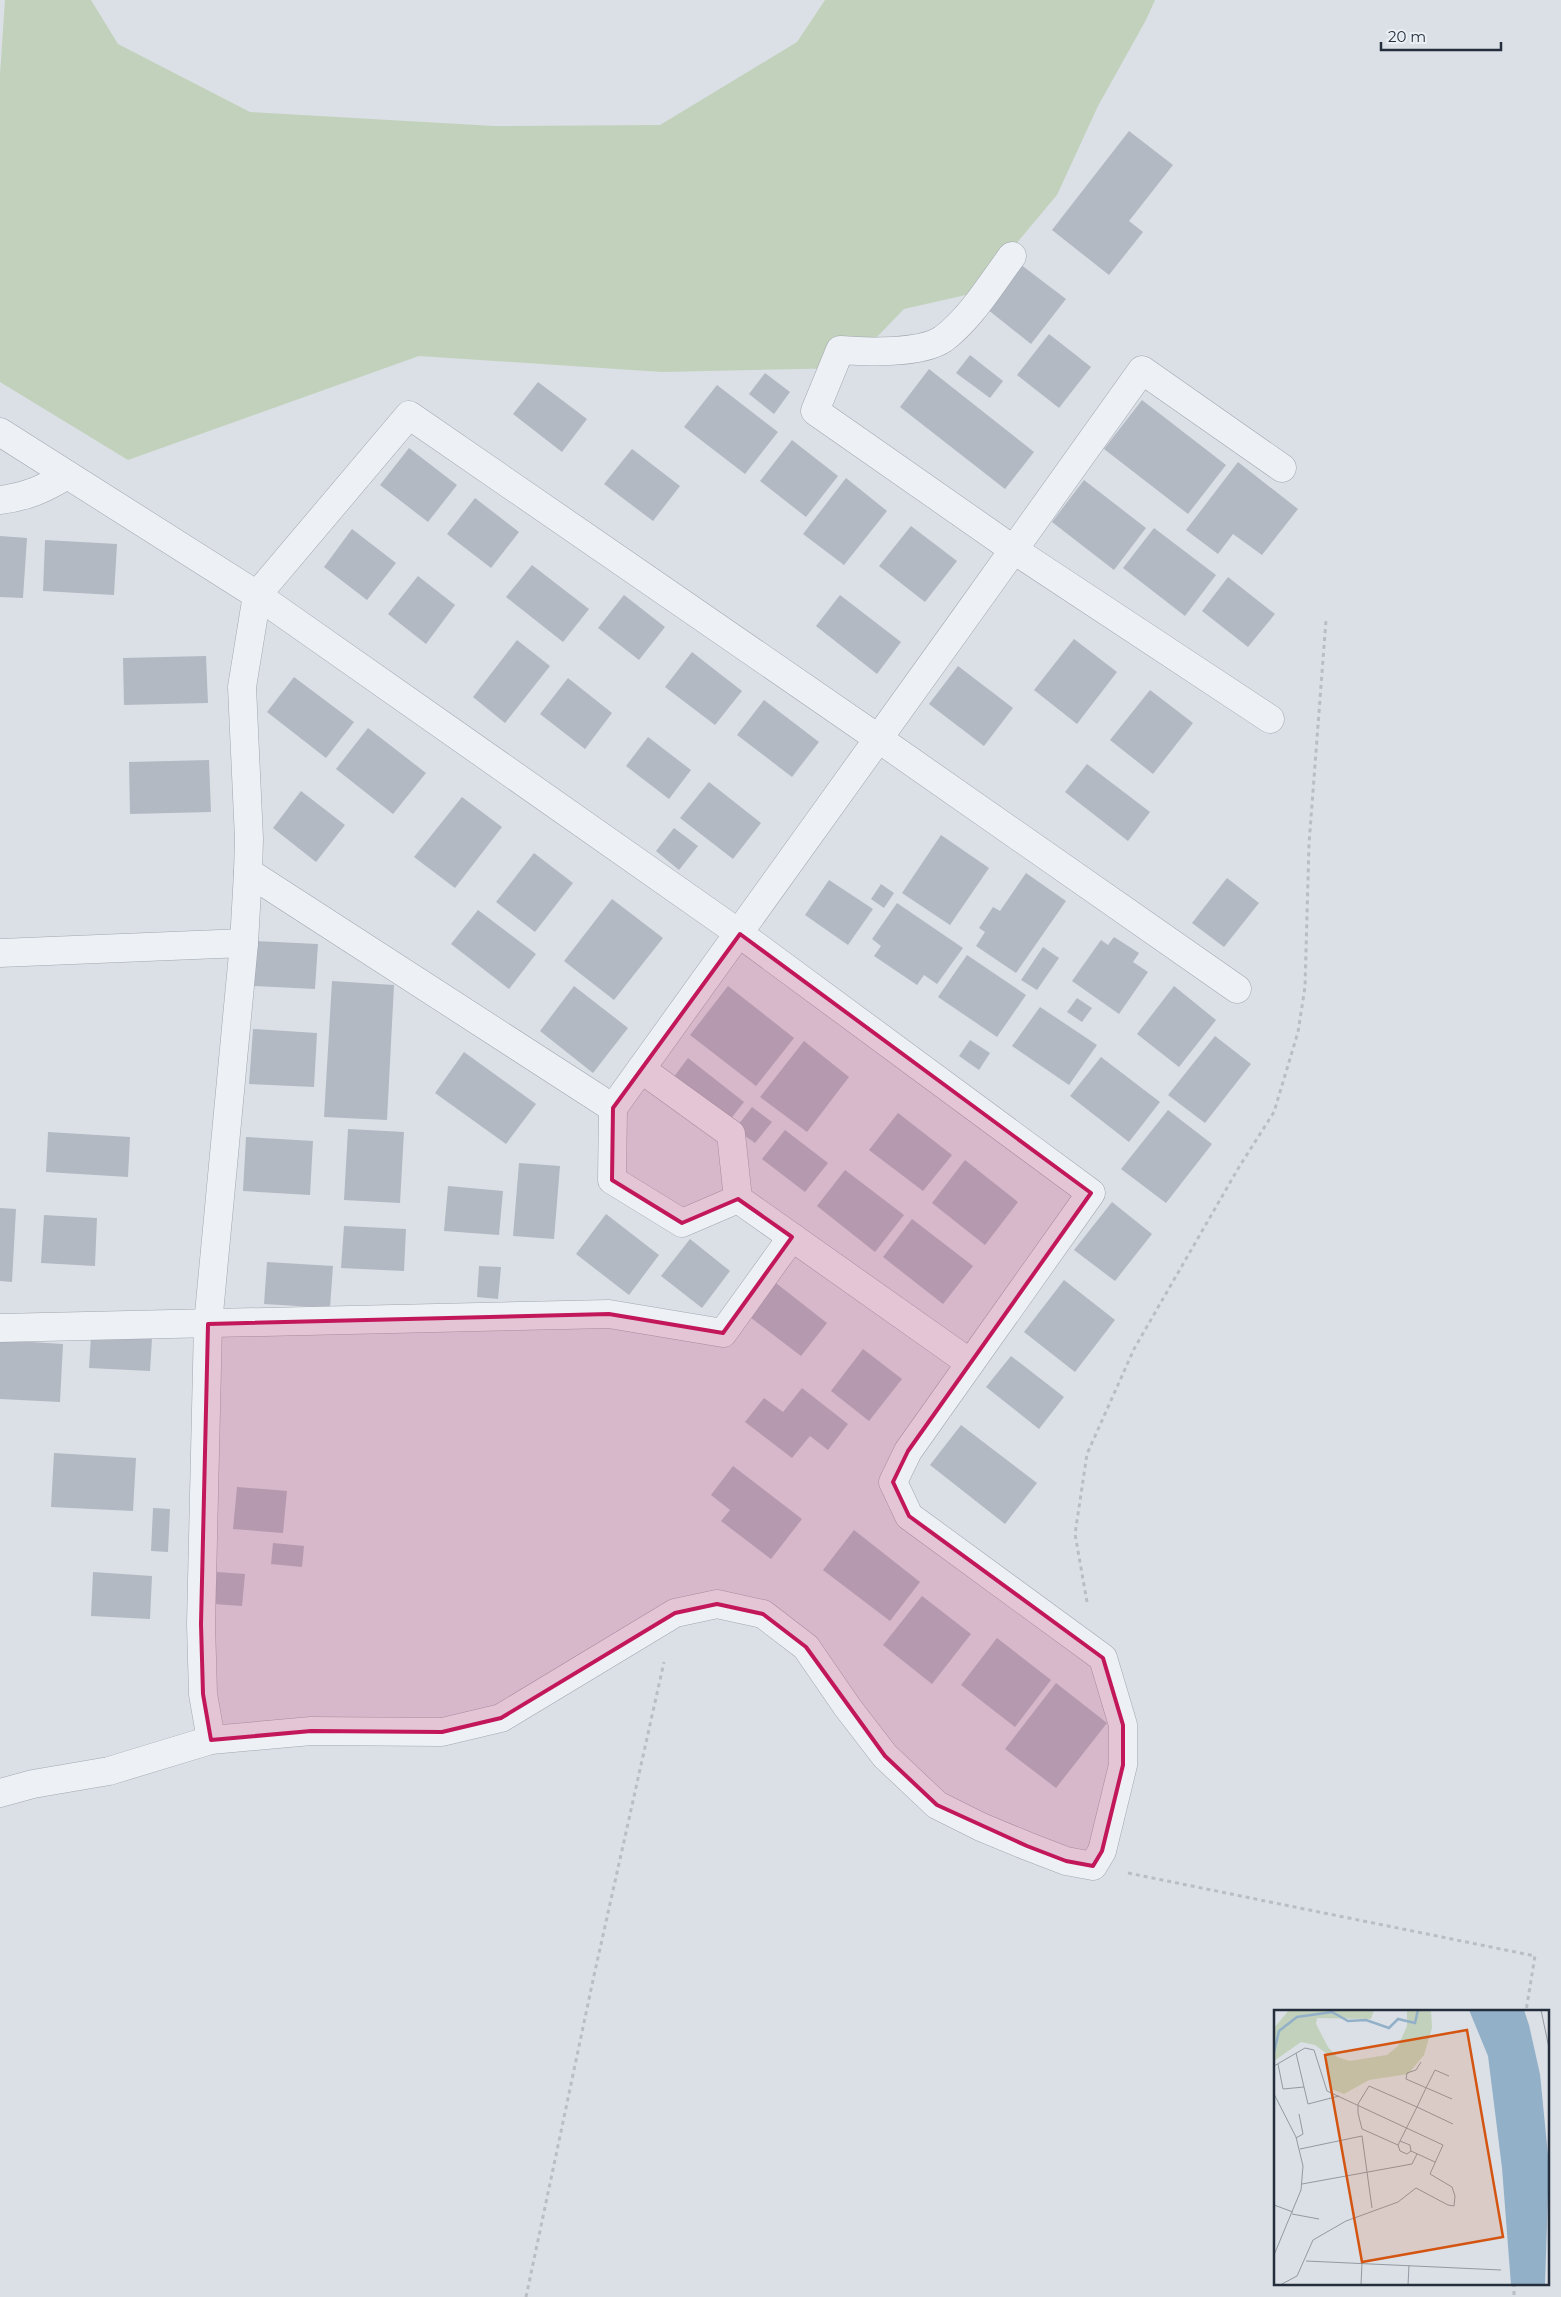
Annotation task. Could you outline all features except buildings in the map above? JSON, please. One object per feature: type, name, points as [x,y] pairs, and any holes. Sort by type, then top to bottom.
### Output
[{"type":"street","points":[[1012,256],[966,318],[941,340],[911,349],[877,353],[840,350],[815,411],[1014,550],[1270,719]]},
{"type":"street","points":[[738,1199],[682,1223],[612,1180],[613,1108],[740,934],[1142,370],[1282,468]]},
{"type":"street","points":[[211,1740],[203,1694],[201,1624],[208,1324],[244,943],[248,872],[249,839],[242,687],[257,594],[409,416],[879,739],[1236,990]]},
{"type":"street","points":[[0,432],[257,594],[740,934],[1091,1193],[908,1451],[893,1482],[909,1516],[1103,1658],[1123,1725],[1124,1765],[1102,1851],[1093,1866],[1066,1861],[981,1828],[937,1805],[885,1756],[848,1708],[806,1648],[763,1614],[717,1604],[675,1613],[501,1718],[442,1732],[311,1731],[211,1740],[109,1771],[33,1784],[0,1793]]},
{"type":"street","points":[[0,500],[22,498],[42,490],[67,475]]},
{"type":"street","points":[[248,872],[613,1108]]},
{"type":"street","points":[[0,953],[244,943]]},
{"type":"street","points":[[640,1069],[731,1134],[738,1199],[970,1363]]},
{"type":"street","points":[[0,1328],[609,1314],[723,1333],[792,1237]]},
{"type":"path","points":[[1088,1607],[1075,1534],[1087,1454],[1134,1350],[1238,1167],[1274,1112],[1298,1032],[1305,987],[1309,844],[1326,620]]},
{"type":"path","points":[[526,2297],[593,1980],[675,1613]]},
{"type":"path","points":[[1093,1866],[1535,1956],[1526,2010]]},
{"type":"path","points":[[1514,2284],[1514,2297]]},
{"type":"highlighted area","points":[[740,934],[1091,1193],[908,1451],[893,1482],[909,1516],[1103,1658],[1123,1725],[1123,1765],[1102,1851],[1093,1866],[1066,1861],[1027,1846],[937,1805],[885,1756],[806,1647],[763,1614],[717,1604],[675,1613],[501,1718],[442,1732],[311,1731],[211,1740],[203,1694],[201,1624],[208,1324],[609,1314],[723,1333],[792,1237],[738,1199],[682,1223],[612,1180],[613,1108]]},
{"type":"green space","points":[[5,0],[91,0],[118,44],[250,112],[494,126],[660,125],[797,42],[825,0],[1155,0],[1146,20],[1098,106],[1057,195],[1010,251],[970,294],[904,309],[847,368],[662,372],[419,356],[128,460],[0,382],[0,75]]}]
